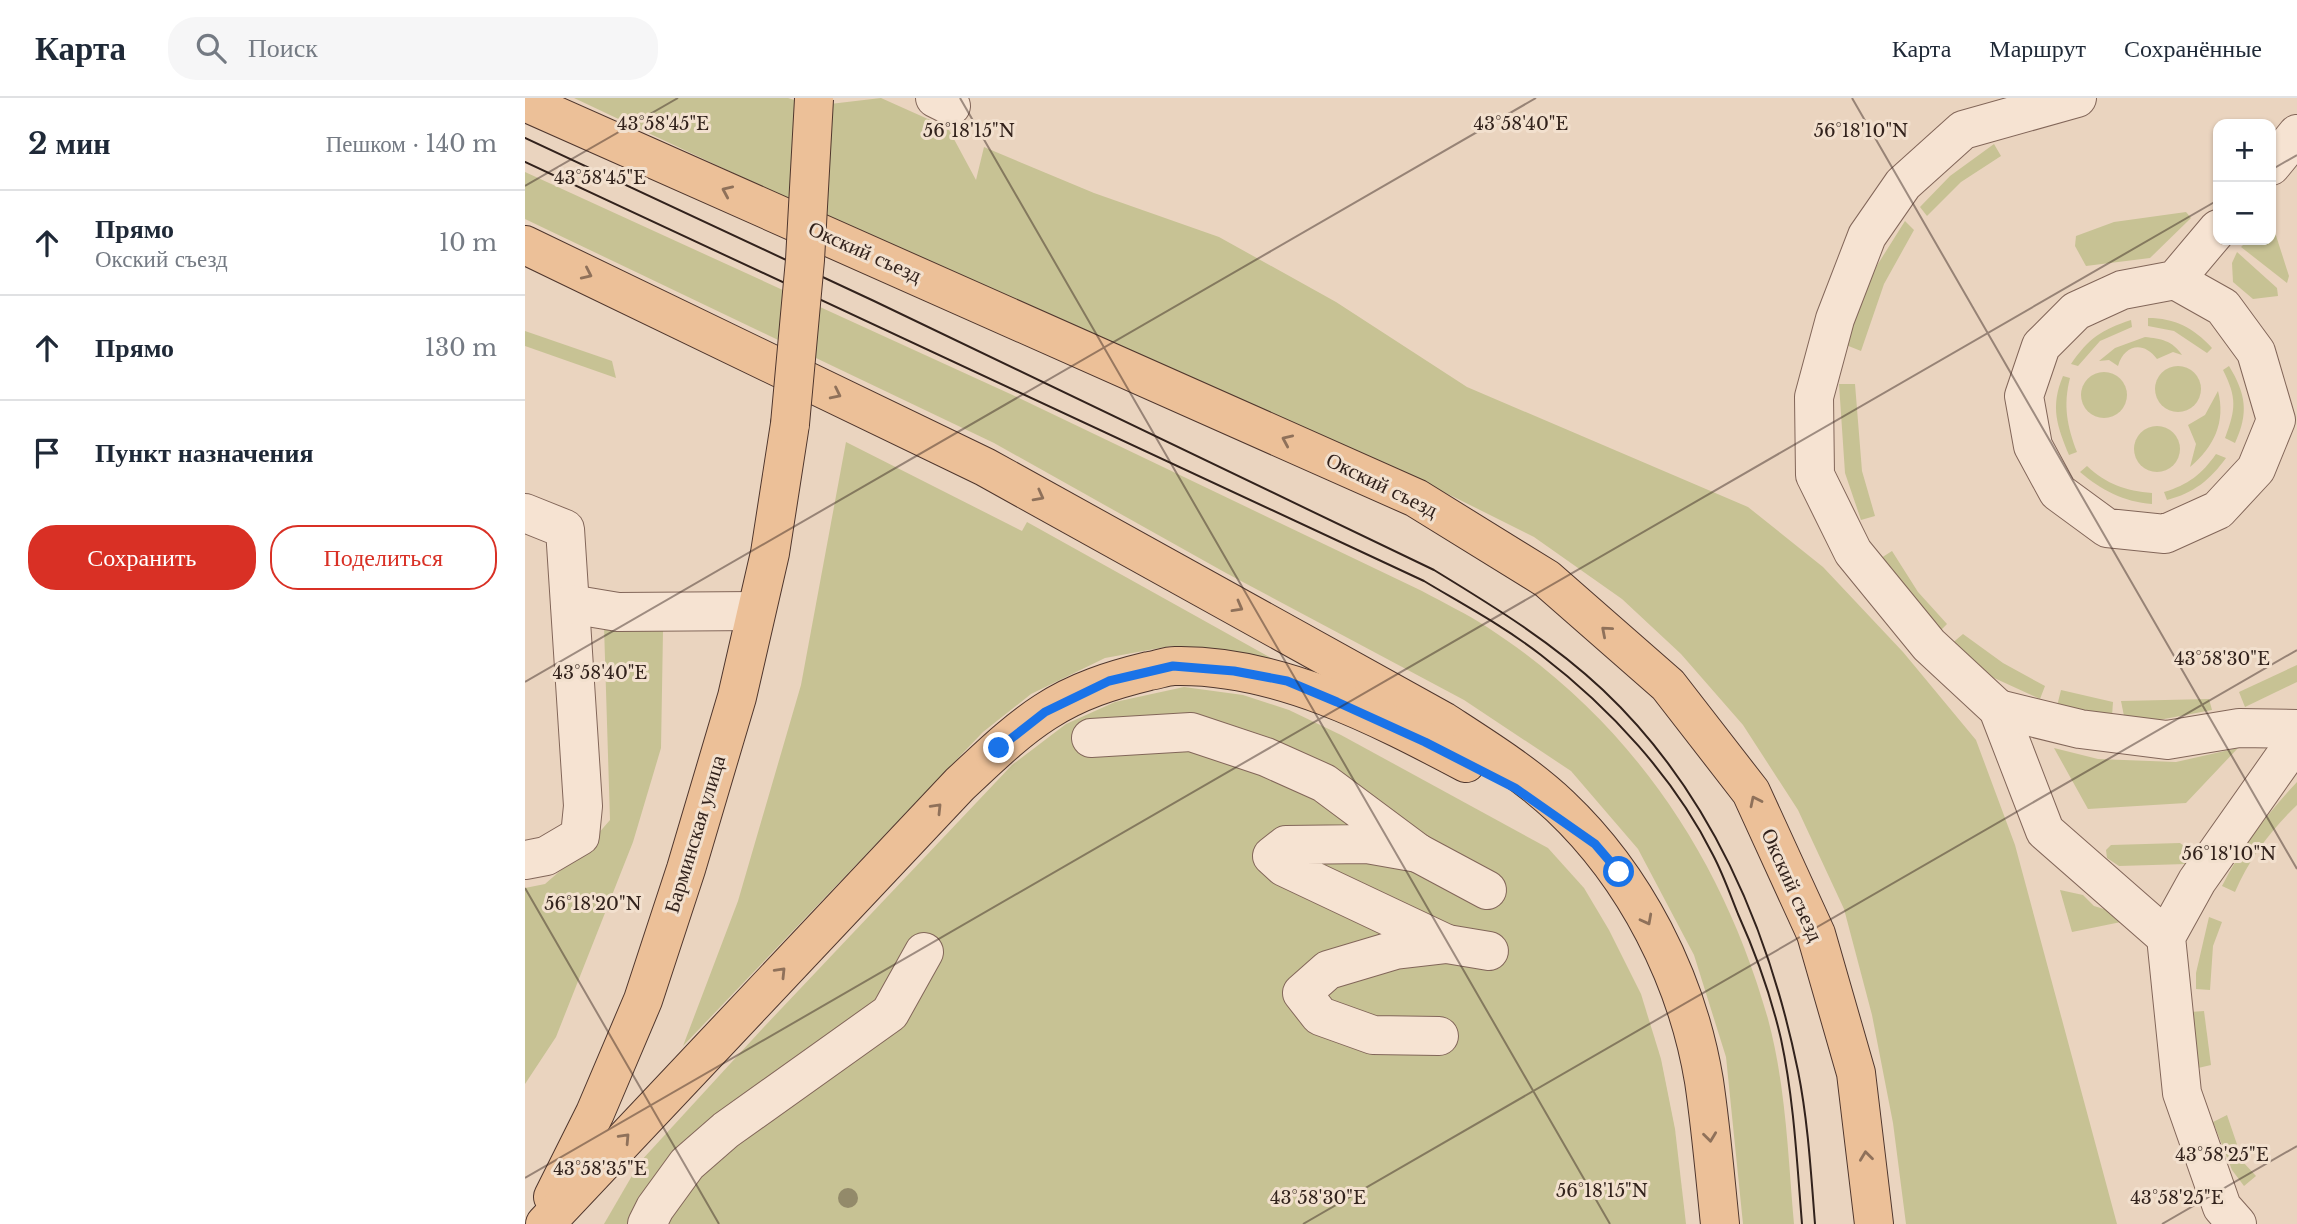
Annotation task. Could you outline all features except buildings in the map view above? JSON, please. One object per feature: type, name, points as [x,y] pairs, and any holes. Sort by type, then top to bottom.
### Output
[{"type":"main road","name":"Барминская улица","points":[[539,1224],[595,1113],[643,1000],[686,870],[733,711],[770,553],[790,424],[805,260],[814,99]]},
{"type":"main road","name":"Окский съезд","points":[[525,102],[1416,498],[1546,579],[1668,685],[1751,792],[1816,934],[1856,1073],[1874,1224]]},
{"type":"main road","points":[[525,244],[985,467],[1443,721],[1525,778],[1559,806],[1619,872],[1663,952],[1685,1006],[1703,1079],[1720,1224]]},
{"type":"main road","points":[[545,1224],[960,784],[999,748],[1045,712],[1109,681],[1173,666],[1234,671],[1287,681],[1425,742],[1515,788],[1595,844]]},
{"type":"street","points":[[2077,98],[1963,130],[1903,184],[1867,236],[1835,319],[1814,397],[1815,475],[1853,552],[1929,645],[1998,709],[2045,831],[2167,937]]},
{"type":"street","points":[[2276,160],[2297,134]]},
{"type":"street","points":[[2175,280],[2223,307],[2256,352],[2286,416],[2256,468],[2218,510],[2165,534],[2107,528],[2057,492],[2033,446],[2024,396],[2041,346],[2076,311],[2122,290],[2175,280],[2213,235]]},
{"type":"street","points":[[525,513],[565,529],[583,806],[580,836],[546,856],[525,860]]},
{"type":"street","points":[[570,604],[618,611],[756,611]]},
{"type":"street","points":[[1998,709],[2080,729],[2167,740],[2239,728],[2297,729]]},
{"type":"street","points":[[1091,738],[1191,732],[1266,757],[1324,783],[1417,852],[1487,890]]},
{"type":"street","points":[[2237,1224],[2222,1207],[2182,1093],[2167,937],[2197,881],[2285,756],[2297,745]]},
{"type":"street","points":[[1417,852],[1367,844],[1286,845],[1272,856],[1284,867],[1447,944],[1489,951]]},
{"type":"street","points":[[1439,1036],[1373,1035],[1320,1016],[1301,993],[1328,970],[1395,950],[1447,944]]},
{"type":"street","points":[[647,1224],[663,1197],[687,1164],[697,1155],[726,1130],[890,1013],[924,952]]},
{"type":"shaded area","points":[[574,98],[788,98],[813,106],[881,98],[948,128],[976,180],[984,147],[1094,193],[1219,237],[1336,302],[1467,387],[1748,507],[1823,567],[1903,652],[1976,740],[2015,845],[2117,1224],[1906,1224],[1893,1123],[1872,1015],[1844,909],[1798,810],[1743,725],[1681,654],[1622,599],[1534,537],[1454,497],[1144,356],[871,238]]},
{"type":"shaded area","points":[[1994,144],[2001,156],[1961,182],[1927,216],[1920,207],[1950,176]]},
{"type":"shaded area","points":[[525,172],[1019,398],[1422,591],[1479,622],[1538,664],[1585,705],[1627,749],[1664,797],[1697,848],[1725,902],[1749,959],[1774,1044],[1785,1121],[1794,1224],[1743,1224],[1726,1057],[1694,955],[1638,849],[1571,771],[1464,700],[1226,573],[994,443],[525,219]]},
{"type":"shaded area","points":[[2186,212],[2191,218],[2150,258],[2086,266],[2075,246],[2076,236],[2114,222]]},
{"type":"shaded area","points":[[1905,221],[1914,230],[1884,284],[1861,351],[1846,345],[1871,275]]},
{"type":"shaded area","points":[[2276,236],[2289,276],[2287,283],[2241,247],[2276,245]]},
{"type":"shaded area","points":[[2237,252],[2277,288],[2278,296],[2253,299],[2233,282],[2232,263]]},
{"type":"shaded area","points":[[2148,318],[2167,320],[2183,326],[2212,348],[2207,353],[2174,331],[2148,326]]},
{"type":"shaded area","points":[[2131,320],[2132,327],[2100,341],[2078,366],[2071,364],[2096,336]]},
{"type":"shaded area","points":[[525,331],[612,361],[616,378],[525,346]]},
{"type":"shaded area","points":[[2145,337],[2170,343],[2182,355],[2173,352],[2157,359],[2140,347],[2125,353],[2118,366],[2109,360],[2099,361],[2115,348]]},
{"type":"shaded area","points":[[2178,366],[2194,373],[2201,389],[2194,405],[2178,412],[2162,405],[2155,389],[2162,373]]},
{"type":"shaded area","points":[[2229,366],[2244,404],[2235,443],[2225,438],[2233,404],[2231,388],[2223,370]]},
{"type":"shaded area","points":[[2104,372],[2120,379],[2127,395],[2120,411],[2104,418],[2088,411],[2081,395],[2088,379]]},
{"type":"shaded area","points":[[2063,376],[2070,378],[2067,415],[2077,452],[2069,455],[2061,435],[2056,407]]},
{"type":"shaded area","points":[[1839,384],[1855,384],[1862,471],[1875,516],[1861,520],[1845,473]]},
{"type":"shaded area","points":[[2218,391],[2220,413],[2216,433],[2206,451],[2190,467],[2196,444],[2188,425],[2205,415]]},
{"type":"shaded area","points":[[2157,426],[2173,433],[2180,449],[2173,465],[2157,472],[2141,465],[2134,449],[2141,433]]},
{"type":"shaded area","points":[[846,442],[1022,531],[1027,522],[1282,664],[1223,651],[1171,646],[1105,658],[1031,694],[983,732],[683,1046],[738,901],[801,685]]},
{"type":"shaded area","points":[[2216,454],[2226,458],[2214,473],[2185,494],[2167,500],[2164,492],[2194,478]]},
{"type":"shaded area","points":[[2087,466],[2117,486],[2152,493],[2152,504],[2132,501],[2105,490],[2080,472]]},
{"type":"shaded area","points":[[1892,551],[1918,592],[1947,624],[1937,634],[1878,560]]},
{"type":"shaded area","points":[[604,626],[663,631],[661,748],[633,842],[556,1037],[525,1084],[525,888],[545,884],[584,850],[610,820]]},
{"type":"shaded area","points":[[1963,634],[2003,663],[2045,686],[2040,699],[1992,677],[1950,645]]},
{"type":"shaded area","points":[[2297,665],[2297,682],[2245,707],[2239,692]]},
{"type":"shaded area","points":[[1184,687],[1243,695],[1289,710],[1341,735],[1548,848],[1584,888],[1609,930],[1641,994],[1661,1059],[1675,1129],[1686,1224],[604,1224],[640,1162],[1012,765],[1066,724],[1115,702]]},
{"type":"shaded area","points":[[2061,690],[2113,702],[2112,716],[2057,706]]},
{"type":"shaded area","points":[[2209,699],[2212,710],[2159,720],[2124,716],[2121,701]]},
{"type":"shaded area","points":[[2054,748],[2098,759],[2176,762],[2238,748],[2186,803],[2088,809]]},
{"type":"shaded area","points":[[2297,782],[2297,805],[2261,846],[2235,892],[2222,886],[2256,831]]},
{"type":"shaded area","points":[[2180,843],[2191,855],[2186,864],[2119,866],[2107,858],[2106,850],[2111,845]]},
{"type":"shaded area","points":[[2060,890],[2083,895],[2094,906],[2117,913],[2121,922],[2072,932]]},
{"type":"shaded area","points":[[2209,917],[2222,922],[2213,946],[2210,990],[2196,989],[2196,973]]},
{"type":"shaded area","points":[[2204,1011],[2211,1065],[2198,1068],[2190,1012]]},
{"type":"shaded area","points":[[2227,1115],[2243,1162],[2256,1176],[2244,1186],[2232,1170],[2213,1122]]},
{"type":"tram line","points":[[525,138],[874,301],[1434,570],[1521,625],[1584,673],[1641,730],[1675,772],[1730,865],[1752,915],[1786,1018],[1798,1071],[1807,1128],[1815,1224]]},
{"type":"tram line","points":[[525,162],[1424,581],[1513,635],[1567,676],[1615,721],[1660,771],[1697,826],[1723,877],[1763,975],[1781,1039],[1792,1108],[1802,1224]]},
{"type":"route","points":[[999,748],[1045,712],[1075,695],[1109,681],[1173,666],[1234,671],[1287,681],[1425,742],[1515,788],[1595,844],[1619,872]]}]
